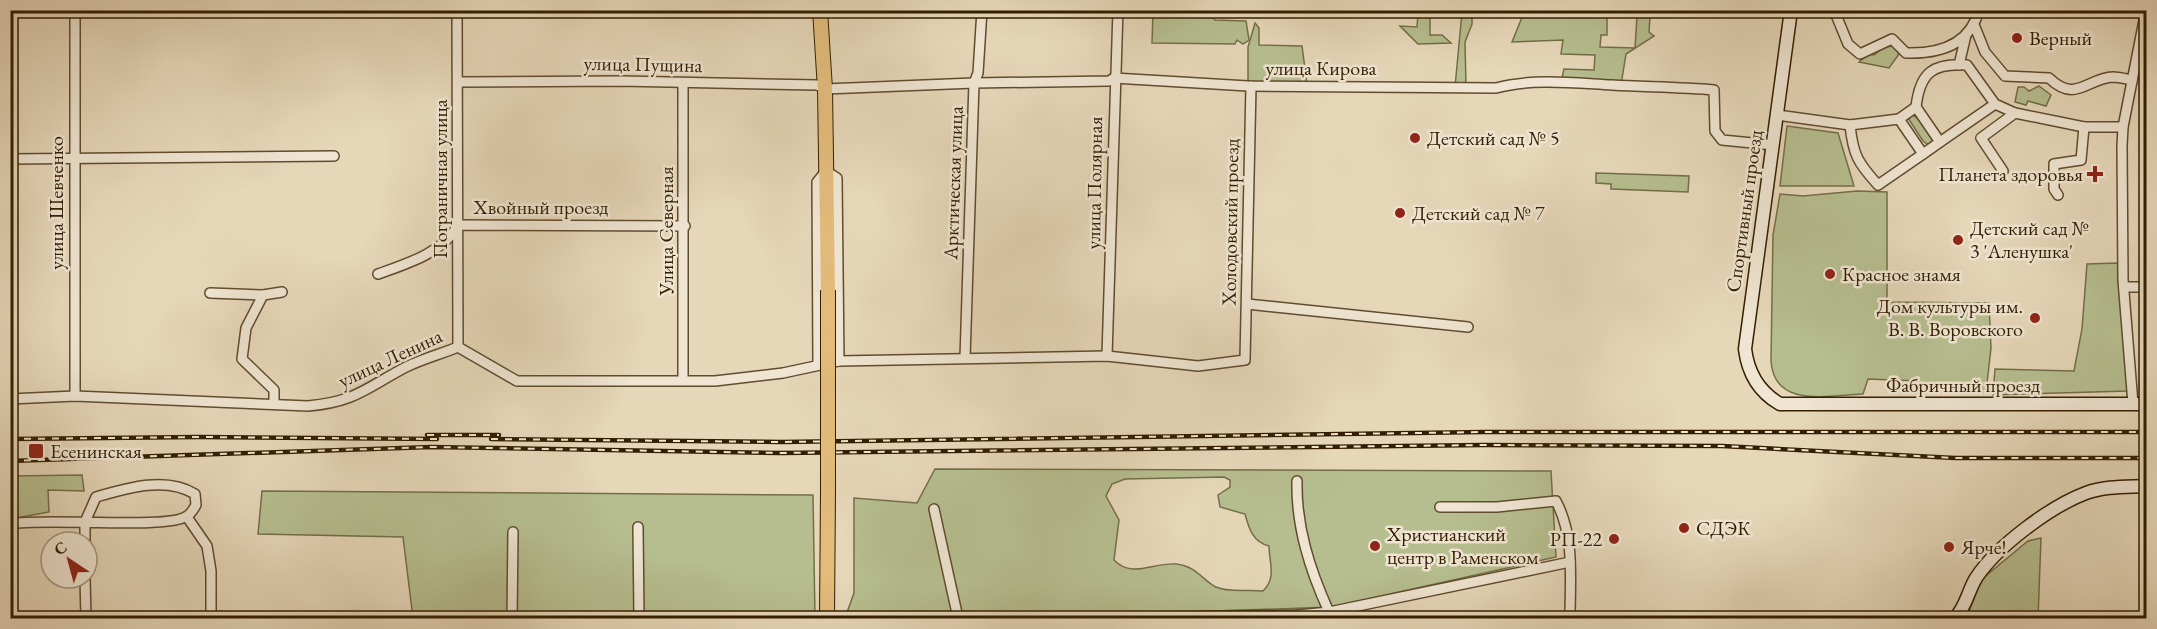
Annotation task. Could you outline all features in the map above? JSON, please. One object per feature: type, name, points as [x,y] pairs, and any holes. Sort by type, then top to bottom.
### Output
[{"type":"main road","points":[[820,10],[825,89],[828,290],[827,618]]},
{"type":"main road","name":"Спортивный проезд","points":[[1780,404],[1767,396],[1750,372],[1745,349],[1791,10]]},
{"type":"main road","name":"Фабричный проезд","points":[[1780,404],[2146,404]]},
{"type":"main road","points":[[1955,618],[1961,612],[1975,579],[2001,549],[2054,510],[2087,493],[2146,486]]},
{"type":"street","name":"улица Шевченко","points":[[75,10],[75,396]]},
{"type":"street","name":"Пограничная улица","points":[[458,10],[458,347]]},
{"type":"street","name":"Арктическая улица","points":[[965,358],[974,83],[979,65],[982,10]]},
{"type":"street","name":"улица Полярная","points":[[1107,356],[1114,78],[1118,10]]},
{"type":"street","points":[[1834,10],[1848,44],[1860,54],[1892,39],[1906,53],[1942,50],[1975,27]]},
{"type":"street","points":[[1979,10],[1975,27],[1985,52],[2005,76],[2049,78],[2058,87],[2078,90],[2112,77],[2132,80]]},
{"type":"street","points":[[2133,404],[2124,287],[2123,127],[2146,10]]},
{"type":"street","points":[[1959,65],[1966,35]]},
{"type":"street","points":[[1940,142],[1916,107],[1918,87],[1929,73],[1944,64],[1967,65],[1995,104],[2015,113],[2084,127],[2123,127]]},
{"type":"street","name":"улица Кирова","points":[[825,89],[974,83],[1109,81],[1114,78],[1251,86],[1496,88],[1509,84],[1561,82],[1714,90],[1715,131],[1718,137],[1722,140],[1773,145]]},
{"type":"street","name":"улица Пущина","points":[[459,82],[682,82],[817,85],[825,89]]},
{"type":"street","name":"Улица Северная","points":[[682,82],[685,226],[683,380]]},
{"type":"street","name":"Холодовский проезд","points":[[1245,360],[1251,86]]},
{"type":"street","points":[[1850,125],[1852,150],[1859,164],[1878,185],[1995,104]]},
{"type":"street","points":[[1777,115],[1850,125],[1899,119],[1916,107]]},
{"type":"street","points":[[2003,171],[1981,138],[2015,113]]},
{"type":"street","points":[[1899,119],[1923,154]]},
{"type":"street","points":[[2058,195],[2054,189],[2054,164],[2081,160],[2084,127]]},
{"type":"street","points":[[10,159],[334,156]]},
{"type":"street","points":[[818,365],[817,182],[826,171],[837,178],[839,361]]},
{"type":"street","name":"Хвойный проезд","points":[[378,274],[416,261],[452,236],[458,225],[685,226]]},
{"type":"street","points":[[2124,287],[2146,287]]},
{"type":"street","points":[[210,292],[262,295],[282,292]]},
{"type":"street","points":[[262,295],[246,328],[242,359],[274,390],[274,403]]},
{"type":"street","points":[[1247,304],[1468,327]]},
{"type":"street","name":"улица Ленина","points":[[10,399],[75,396],[308,406],[355,398],[407,366],[458,347],[518,381],[715,381],[783,373],[839,361],[1107,356],[1198,366],[1245,360]]},
{"type":"street","points":[[1297,481],[1297,511],[1313,578],[1329,615]]},
{"type":"street","points":[[10,524],[85,522],[183,518],[196,506],[195,494],[186,488],[162,485],[130,487],[96,497],[85,522],[85,530]]},
{"type":"street","points":[[1440,507],[1497,507],[1556,501],[1566,520],[1570,562],[1570,618]]},
{"type":"street","points":[[933,509],[958,618]]},
{"type":"street","points":[[183,518],[207,546],[211,570],[211,618]]},
{"type":"street","points":[[638,527],[639,618]]},
{"type":"street","points":[[512,618],[513,532]]},
{"type":"street","points":[[1095,618],[1329,615],[1570,562]]},
{"type":"street","points":[[86,590],[86,618]]},
{"type":"green space","points":[[1525,10],[1632,11],[1625,16],[1607,15],[1607,35],[1601,35],[1600,47],[1635,48],[1637,16],[1650,17],[1649,32],[1654,36],[1626,54],[1621,85],[1561,82],[1564,69],[1594,70],[1595,55],[1561,54],[1563,40],[1512,42]]},
{"type":"green space","points":[[1153,11],[1206,11],[1215,20],[1246,21],[1249,40],[1243,44],[1237,40],[1235,44],[1152,43]]},
{"type":"green space","points":[[1430,11],[1430,35],[1442,35],[1451,43],[1418,44],[1400,26],[1417,27],[1418,13],[1413,12]]},
{"type":"green space","points":[[1430,11],[1472,11],[1472,24],[1465,42],[1466,87],[1455,87],[1462,12]]},
{"type":"green space","points":[[1255,23],[1259,28],[1259,45],[1302,46],[1307,84],[1248,86],[1248,47]]},
{"type":"green space","points":[[1894,46],[1899,54],[1889,68],[1859,62],[1884,47]]},
{"type":"green space","points":[[2039,86],[2051,95],[2046,106],[2028,101],[2026,105],[2015,102],[2018,87],[2024,87],[2029,91]]},
{"type":"green space","points":[[1911,114],[1926,126],[1934,143],[1930,146],[1923,141],[1908,118]]},
{"type":"green space","points":[[1787,126],[1838,133],[1854,186],[1780,186]]},
{"type":"green space","points":[[1596,173],[1689,176],[1688,192],[1611,189],[1611,184],[1596,183]]},
{"type":"green space","name":"Красное знамя","points":[[1857,191],[1887,192],[1887,302],[1989,303],[1991,348],[1986,392],[1916,392],[1918,381],[1868,379],[1863,394],[1805,396],[1792,393],[1782,387],[1774,376],[1771,361],[1773,235],[1780,194],[1803,196]]},
{"type":"green space","points":[[2118,263],[2128,391],[1993,395],[1995,369],[2074,371],[2082,329],[2087,264]]},
{"type":"green space","points":[[935,469],[1551,471],[1556,557],[1332,607],[1073,616],[1072,618],[845,618],[854,593],[854,498],[917,503]],"holes":[[[1224,477],[1230,480],[1230,487],[1218,495],[1220,507],[1245,514],[1255,538],[1269,546],[1271,575],[1263,591],[1221,589],[1183,565],[1168,564],[1136,569],[1121,566],[1114,560],[1119,520],[1106,496],[1112,484],[1125,479]]]},
{"type":"green space","points":[[82,475],[84,491],[48,490],[49,512],[11,519],[11,476]]},
{"type":"green space","points":[[262,491],[813,495],[815,618],[413,618],[403,537],[258,534]]},
{"type":"green space","points":[[2041,538],[2038,618],[1966,618],[1982,579],[2028,541]]},
{"type":"railway","points":[[491,439],[782,442],[1485,432],[2146,432]]},
{"type":"railway","points":[[427,435],[499,435]]},
{"type":"railway","points":[[10,439],[199,437],[437,439]]},
{"type":"railway","points":[[10,461],[431,447],[781,453],[1485,445],[1722,446],[1955,458],[2146,458]]},
{"type":"place","name":"Верный","points":[[2017,38]]},
{"type":"place","name":"Детский сад № 5","points":[[1415,138]]},
{"type":"place","name":"Планета здоровья","points":[[2095,174]]},
{"type":"place","name":"Детский сад № 7","points":[[1400,213]]},
{"type":"place","name":"Детский сад № 3 'Аленушка'","points":[[1958,240]]},
{"type":"place","name":"Красное знамя","points":[[1830,274]]},
{"type":"place","name":"Дом культуры им. В. В. Воровского","points":[[2035,318]]},
{"type":"place","name":"Есенинская","points":[[36,451]]},
{"type":"place","name":"СДЭК","points":[[1684,528]]},
{"type":"place","name":"РП-22","points":[[1614,539]]},
{"type":"place","name":"Христианский центр в Раменском","points":[[1375,546]]},
{"type":"place","name":"Ярче!","points":[[1949,547]]}]
